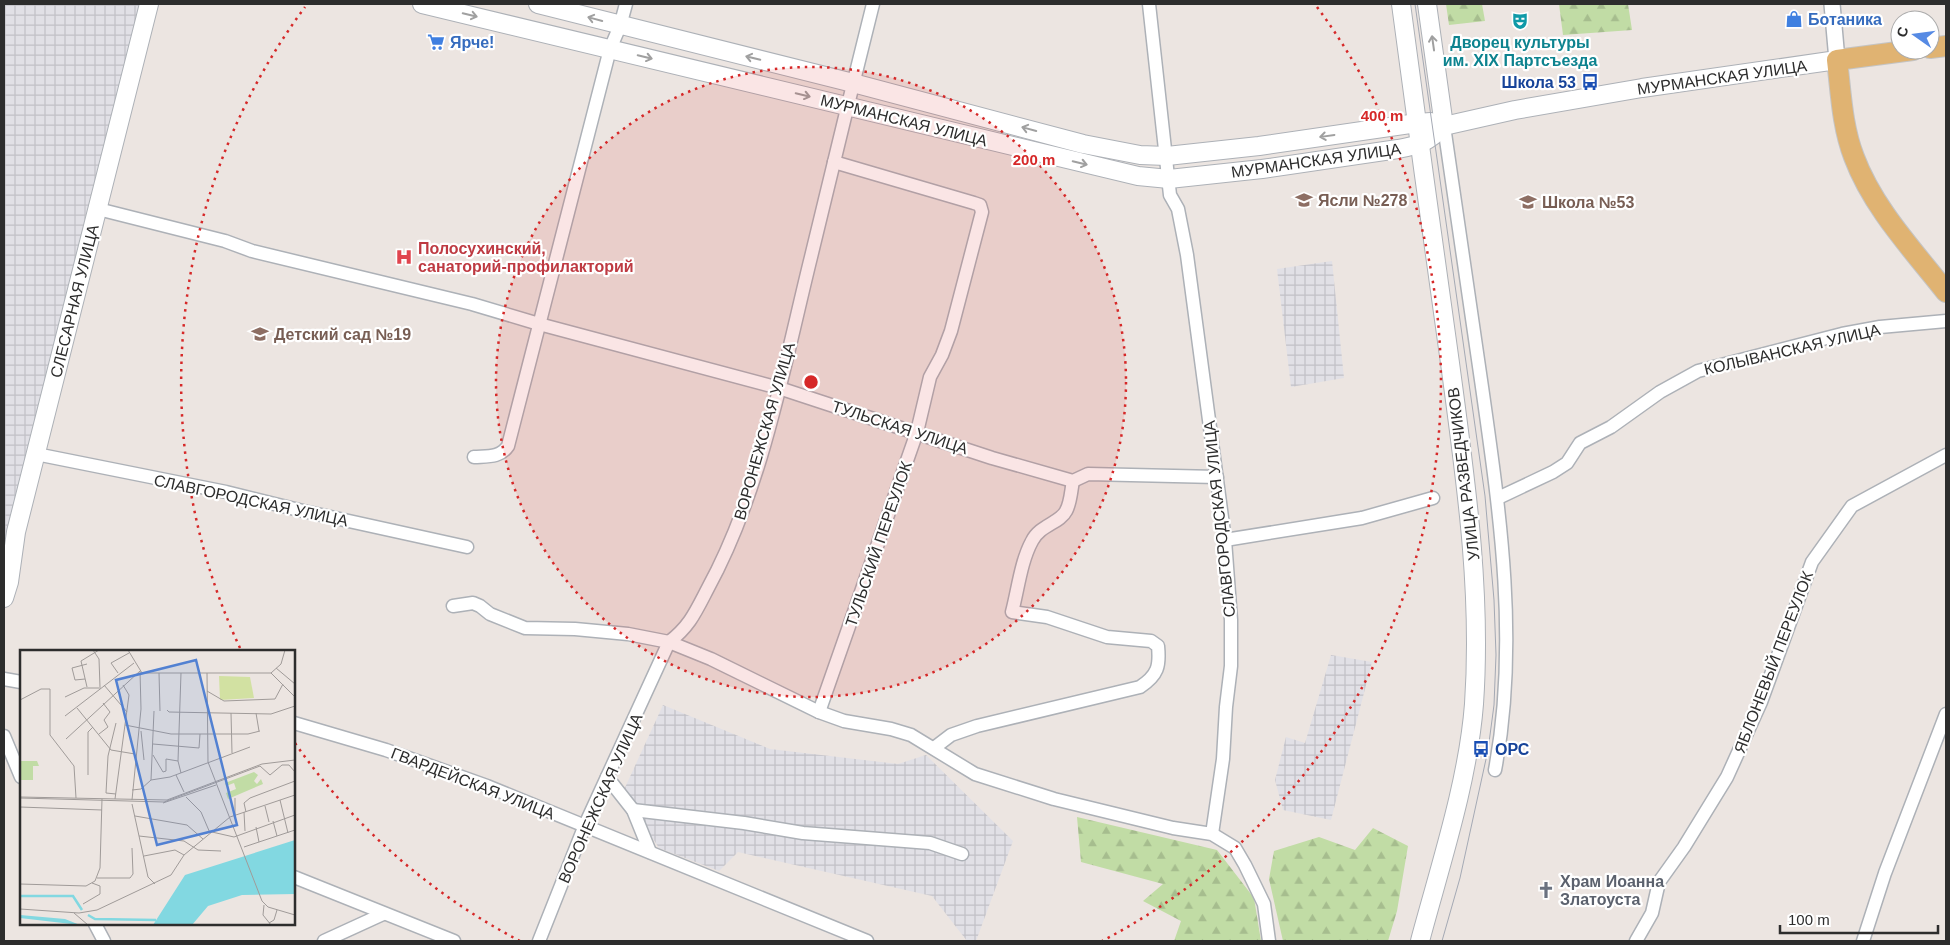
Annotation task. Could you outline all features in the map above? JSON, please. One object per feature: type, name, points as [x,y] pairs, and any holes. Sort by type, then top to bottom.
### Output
[{"type":"main road","name":"СЛЕСАРНАЯ УЛИЦА","points":[[4,598],[9,582],[16,532],[149,4]]},
{"type":"main road","name":"МУРМАНСКАЯ УЛИЦА","points":[[422,4],[1138,176],[1169,179],[1262,169],[1420,145],[1433,137],[1444,126]]},
{"type":"main road","name":"МУРМАНСКАЯ УЛИЦА","points":[[538,4],[853,83],[1083,144],[1140,155],[1167,156],[1259,146],[1417,123],[1431,122],[1444,126],[1515,110],[1613,93],[1890,53]]},
{"type":"main road","name":"УЛИЦА РАЗВЕДЧИКОВ","points":[[1401,4],[1471,516],[1476,631],[1474,707],[1463,772],[1420,941]]},
{"type":"main road","name":"УЛИЦА РАЗВЕДЧИКОВ","points":[[1428,4],[1444,126]]},
{"type":"main road","points":[[1837,60],[1843,120],[1853,156],[1859,169],[1890,220],[1946,292]]},
{"type":"street","points":[[474,457],[494,456],[503,453],[508,446],[610,49],[620,26],[626,4]]},
{"type":"street","name":"ВОРОНЕЖСКАЯ УЛИЦА","points":[[539,941],[585,826],[669,642],[688,626],[726,551],[750,490],[779,388],[873,4]]},
{"type":"street","name":"СЛАВГОРОДСКАЯ УЛИЦА","points":[[1149,4],[1170,195],[1178,209],[1187,255],[1217,477],[1231,620],[1231,666],[1221,779],[1212,834]]},
{"type":"street","points":[[1832,4],[1837,60]]},
{"type":"street","name":"УЛИЦА РАЗВЕДЧИКОВ","points":[[1444,126],[1498,498],[1504,574],[1506,646],[1501,738],[1495,770]]},
{"type":"street","name":"ТУЛЬСКИЙ ПЕРЕУЛОК","points":[[820,712],[917,432],[930,377],[951,331],[982,212],[980,205],[834,162]]},
{"type":"street","name":"ТУЛЬСКАЯ УЛИЦА","points":[[98,209],[225,241],[252,251],[472,304],[539,324],[779,388],[992,458],[1072,480],[1088,474],[1217,477]]},
{"type":"street","name":"КОЛЫВАНСКАЯ УЛИЦА","points":[[1498,498],[1553,472],[1567,463],[1580,443],[1611,427],[1660,392],[1698,371],[1842,334],[1880,327],[1946,321]]},
{"type":"street","name":"СЛАВГОРОДСКАЯ УЛИЦА","points":[[36,454],[226,492],[466,547]]},
{"type":"street","name":"ЯБЛОНЕВЫЙ ПЕРЕУЛОК","points":[[1636,941],[1652,913],[1659,882],[1684,847],[1727,777],[1761,702],[1812,562],[1852,506],[1946,454]]},
{"type":"street","points":[[934,748],[951,735],[977,726],[1140,687],[1152,679],[1158,666],[1158,646],[1150,641],[1107,637],[1047,617],[1012,612],[1026,556],[1032,541],[1040,530],[1063,516],[1067,510],[1072,480]]},
{"type":"street","points":[[1224,540],[1362,518],[1433,498]]},
{"type":"street","points":[[453,606],[474,603],[490,614],[525,628],[575,628],[628,634],[669,642],[711,659],[820,712],[844,721],[911,735],[975,774],[1024,790],[1172,828],[1212,834],[1235,848],[1245,865],[1264,904],[1268,941]]},
{"type":"street","points":[[4,679],[20,682]]},
{"type":"street","points":[[1863,941],[1885,873],[1946,714]]},
{"type":"street","name":"ГВАРДЕЙСКАЯ УЛИЦА","points":[[295,723],[386,750],[487,786],[867,941]]},
{"type":"street","points":[[4,736],[20,775]]},
{"type":"street","points":[[607,777],[633,810],[650,852]]},
{"type":"street","points":[[633,810],[744,823],[803,833],[930,843],[962,854]]},
{"type":"street","points":[[295,878],[454,941]]},
{"type":"street","points":[[324,941],[383,914]]},
{"type":"street","points":[[96,925],[104,941]]},
{"type":"shaded area","points":[[4,4],[148,4],[125,67],[87,210],[4,552]]},
{"type":"shaded area","points":[[1332,261],[1344,378],[1291,387],[1277,269]]},
{"type":"shaded area","points":[[1331,655],[1372,662],[1331,820],[1283,810],[1275,780],[1286,737],[1305,743]]},
{"type":"shaded area","points":[[663,705],[770,749],[898,764],[926,755],[1013,841],[976,941],[967,941],[932,896],[738,852],[719,871],[659,848],[623,792]]},
{"type":"green space","points":[[1446,4],[1482,4],[1485,21],[1449,25]]},
{"type":"green space","points":[[1559,4],[1628,4],[1632,30],[1563,35]]},
{"type":"green space","points":[[1077,817],[1217,850],[1254,898],[1261,941],[1174,941],[1181,921],[1143,901],[1163,884],[1081,862]]},
{"type":"green space","points":[[1373,828],[1408,846],[1397,911],[1388,941],[1283,941],[1269,879],[1274,851],[1319,837],[1355,850]]},
{"type":"tram line","points":[[1415,4],[1485,496],[1494,600],[1496,655],[1494,705],[1488,750],[1460,878],[1442,941]]},
{"type":"place","name":"Ботаника","points":[[1794,19]]},
{"type":"place","name":"Дворец культуры им. XIX Партсъезда","points":[[1520,21]]},
{"type":"place","name":"Ярче!","points":[[436,42]]},
{"type":"place","name":"Школа 53","points":[[1590,82]]},
{"type":"place","name":"Ясли №278","points":[[1304,200]]},
{"type":"place","name":"Школа №53","points":[[1528,202]]},
{"type":"place","name":"Полосухинский, санаторий-профилакторий","points":[[404,257]]},
{"type":"place","name":"Детский сад №19","points":[[260,334]]},
{"type":"place","name":"ОРС","points":[[1481,749]]},
{"type":"place","name":"Храм Иоанна Златоуста","points":[[1546,890]]}]
